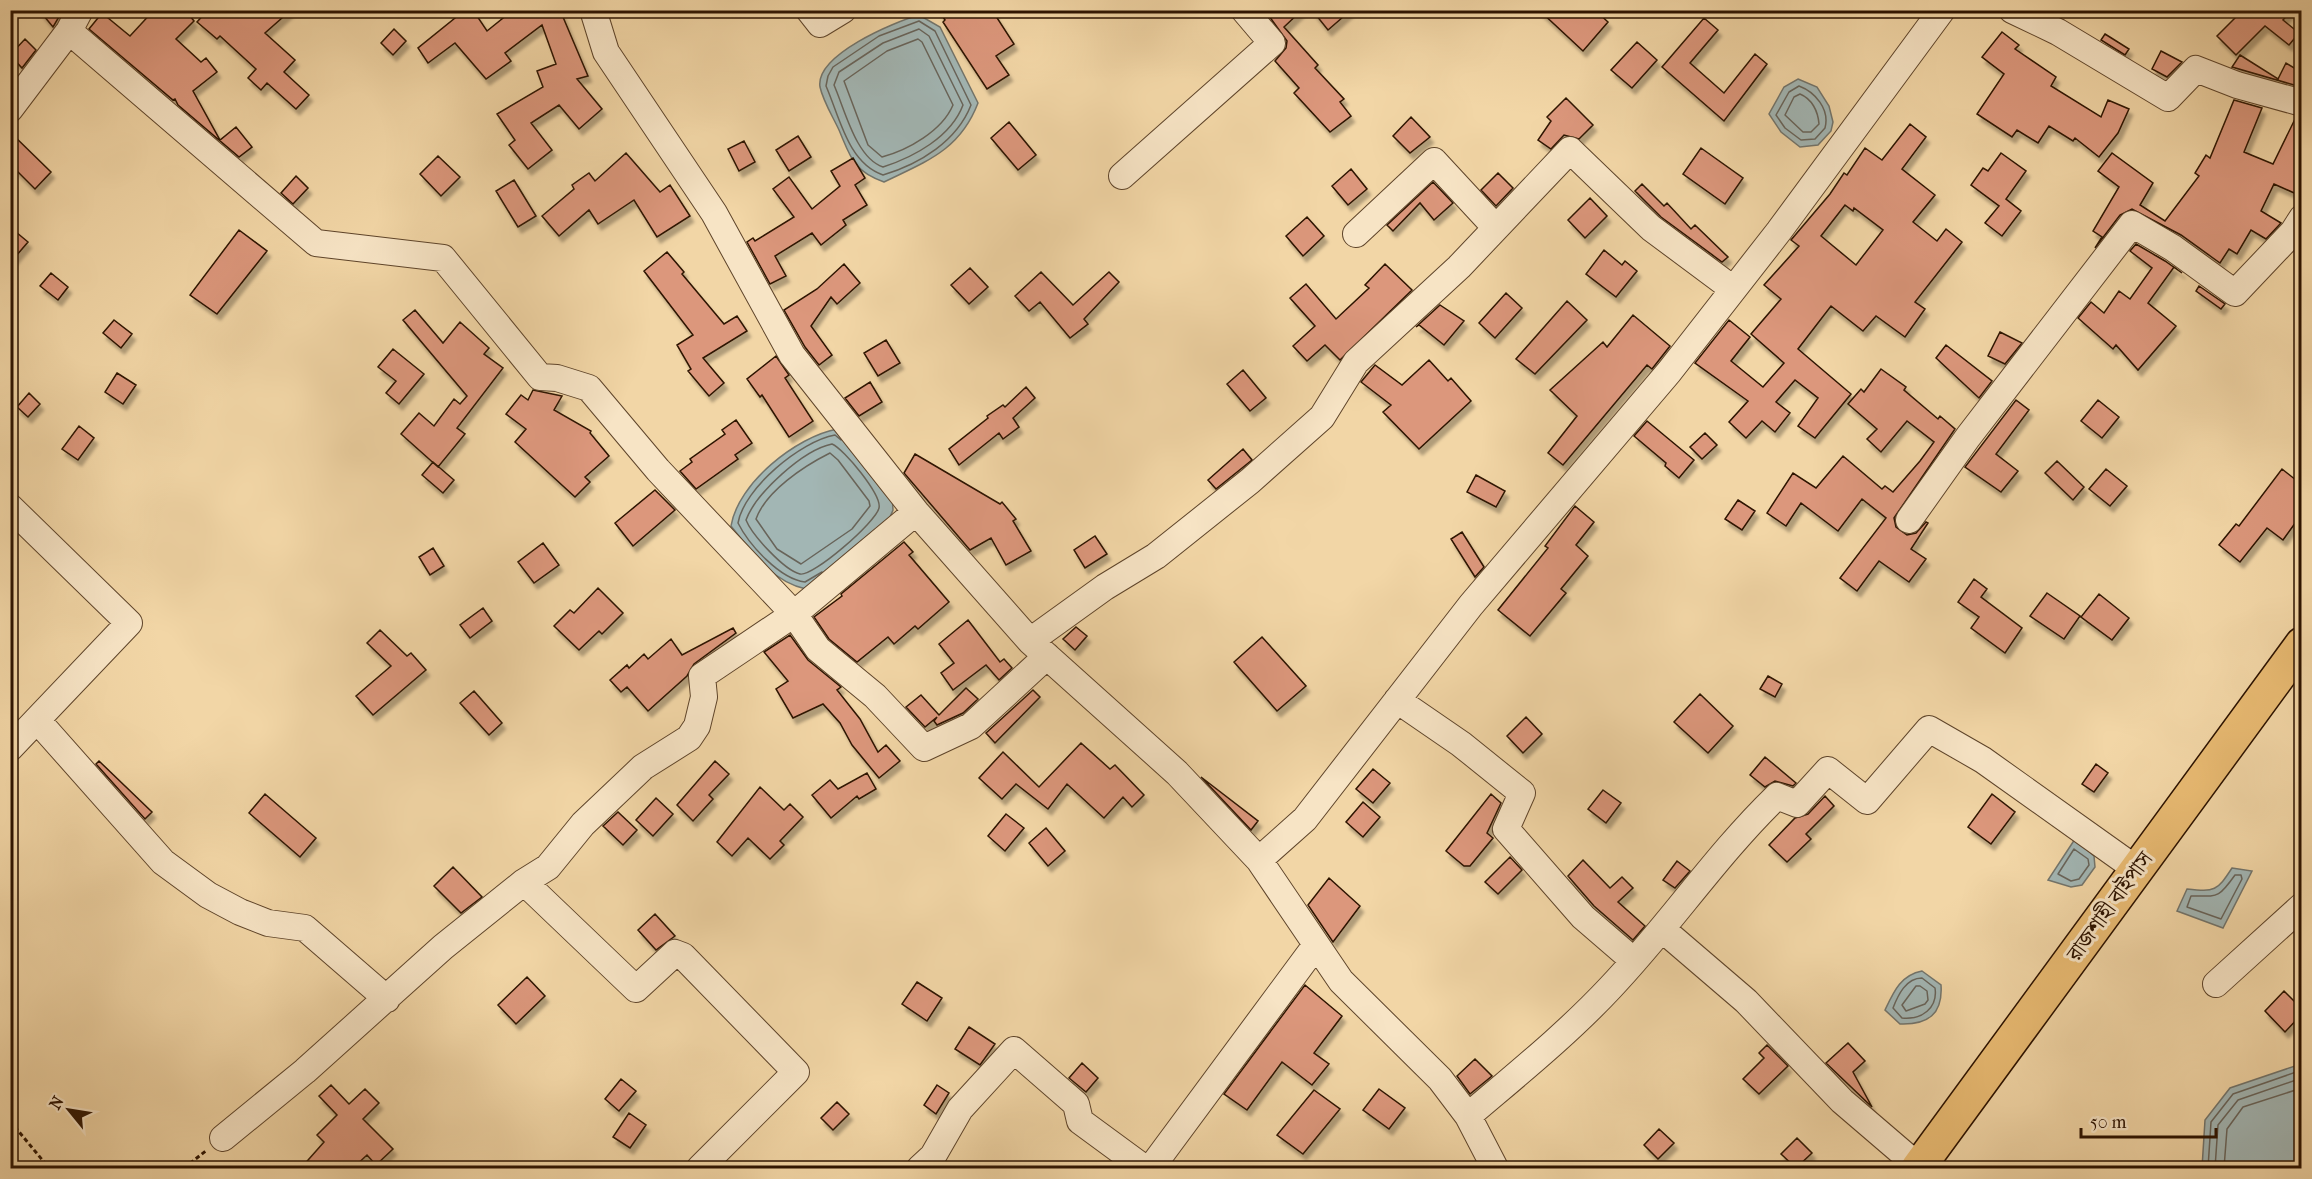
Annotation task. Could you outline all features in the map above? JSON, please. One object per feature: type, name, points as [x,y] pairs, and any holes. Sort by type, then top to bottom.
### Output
[{"type":"highway","name":"রাজশাহী বাইপাস","points":[[1918,1168],[2301,644]]},
{"type":"street","points":[[593,10],[606,52],[714,213],[792,355],[916,512],[1039,649],[1177,773],[1259,860],[1341,981],[1440,1079],[1468,1116],[1495,1168]]},
{"type":"street","points":[[809,10],[820,24],[843,10]]},
{"type":"street","points":[[1122,176],[1272,43],[1244,10]]},
{"type":"street","points":[[1259,860],[1305,819],[1471,605],[1669,372],[1942,10]]},
{"type":"street","points":[[2012,10],[2058,32],[2168,98],[2196,69],[2238,85],[2301,103]]},
{"type":"street","points":[[10,109],[74,20],[316,243],[442,258],[540,376],[557,378],[589,388],[658,470],[794,614],[818,649],[875,696],[924,748],[971,726],[1039,649],[1105,587],[1156,556],[1250,481],[1322,417],[1356,362],[1459,267],[1570,150],[1651,228],[1733,289]]},
{"type":"street","points":[[1356,234],[1434,161],[1496,228]]},
{"type":"street","points":[[1910,520],[1974,429],[2132,224],[2173,248],[2235,292],[2293,232],[2301,218]]},
{"type":"street","points":[[10,507],[129,623],[10,748]]},
{"type":"street","points":[[223,1138],[387,999],[443,947],[524,882],[548,867],[583,824],[643,767],[689,738],[697,726],[704,697],[702,676],[794,614],[916,512]]},
{"type":"street","points":[[1397,700],[1461,744],[1522,793],[1506,830],[1583,917],[1634,961]]},
{"type":"street","points":[[37,720],[163,862],[208,895],[240,912],[268,922],[305,928],[387,999]]},
{"type":"street","points":[[1468,1116],[1610,989],[1744,828],[1777,796],[1797,804],[1828,771],[1867,801],[1929,729],[1983,760],[2136,869]]},
{"type":"street","points":[[524,882],[636,989],[675,953],[683,956],[796,1072],[700,1168]]},
{"type":"street","points":[[2216,984],[2301,906]]},
{"type":"street","points":[[1662,929],[1746,1001],[1842,1101],[1918,1168]]},
{"type":"street","points":[[1151,1168],[1316,945]]},
{"type":"street","points":[[920,1168],[933,1156],[960,1109],[1014,1050],[1076,1104],[1080,1121],[1144,1168]]},
{"type":"path","points":[[10,1121],[49,1168]]},
{"type":"path","points":[[184,1168],[223,1138]]},
{"type":"water","points":[[919,15],[940,27],[978,103],[971,119],[952,143],[928,160],[884,182],[859,168],[850,156],[821,92],[822,75],[830,63],[858,42],[875,32]]},
{"type":"water","points":[[1798,79],[1817,87],[1829,106],[1833,122],[1831,131],[1818,145],[1800,147],[1781,132],[1769,114],[1784,87]]},
{"type":"water","points":[[837,429],[892,494],[893,510],[887,524],[806,589],[783,580],[773,573],[755,556],[731,526],[736,510],[745,494],[771,464],[804,441]]},
{"type":"water","points":[[2075,839],[2094,856],[2095,867],[2082,885],[2071,887],[2048,880]]},
{"type":"water","points":[[2232,868],[2252,871],[2223,928],[2177,911],[2187,889],[2210,890],[2219,886]]},
{"type":"water","points":[[1922,971],[1941,985],[1939,1003],[1932,1016],[1926,1020],[1900,1024],[1885,1010],[1903,980]]},
{"type":"water","points":[[2301,1064],[2301,1168],[2202,1168],[2205,1120],[2230,1088]]},
{"type":"building","points":[[39,10],[63,10],[53,27]]},
{"type":"building","points":[[154,10],[185,10],[194,21],[176,39],[201,62],[206,58],[217,72],[193,91],[220,140],[236,127],[252,147],[239,157],[178,105],[175,99],[173,100],[89,29],[102,13],[130,36]]},
{"type":"building","points":[[208,10],[291,10],[265,33],[295,60],[284,72],[309,95],[296,109],[267,83],[261,90],[248,78],[256,69],[220,36],[217,39],[197,22]]},
{"type":"building","points":[[465,10],[473,10],[487,31],[513,10],[560,10],[588,76],[577,79],[602,109],[579,129],[559,105],[531,123],[552,150],[528,169],[509,145],[515,140],[497,114],[543,87],[537,71],[556,64],[542,25],[505,53],[511,61],[486,79],[455,43],[428,63],[418,48]]},
{"type":"building","points":[[939,10],[992,10],[1014,44],[996,56],[1009,75],[987,89],[943,22],[945,20]]},
{"type":"building","points":[[1275,10],[1302,10],[1284,27],[1318,65],[1315,68],[1344,99],[1340,102],[1351,116],[1330,132],[1294,93],[1299,88],[1275,61],[1286,48],[1287,41],[1269,16]]},
{"type":"building","points":[[1312,10],[1351,10],[1328,30]]},
{"type":"building","points":[[1539,10],[1595,10],[1608,22],[1583,51]]},
{"type":"building","points":[[2243,10],[2292,10],[2283,20],[2299,33],[2289,45],[2265,26],[2236,55],[2217,36]]},
{"type":"building","points":[[1704,18],[1718,30],[1690,63],[1724,93],[1755,54],[1767,64],[1724,121],[1662,67]]},
{"type":"building","points":[[394,29],[406,41],[393,55],[381,43]]},
{"type":"building","points":[[2002,32],[2019,45],[2015,49],[2056,77],[2051,86],[2101,117],[2108,100],[2129,109],[2118,133],[2099,157],[2075,138],[2073,141],[2049,126],[2038,143],[2017,130],[2012,137],[1977,114],[2004,74],[1982,57]]},
{"type":"building","points":[[2105,34],[2129,49],[2125,55],[2101,40]]},
{"type":"building","points":[[25,39],[36,50],[22,68],[10,55]]},
{"type":"building","points":[[1637,42],[1657,60],[1632,88],[1611,70]]},
{"type":"building","points":[[2161,51],[2182,62],[2167,77],[2152,69]]},
{"type":"building","points":[[2240,55],[2278,79],[2286,63],[2301,72],[2301,87],[2232,67]]},
{"type":"building","points":[[1566,98],[1593,125],[1579,139],[1564,135],[1551,149],[1538,140],[1551,121],[1547,117]]},
{"type":"building","points":[[2234,100],[2262,108],[2244,152],[2273,164],[2296,117],[2301,118],[2301,196],[2274,184],[2261,211],[2281,223],[2266,239],[2251,230],[2237,254],[2229,249],[2220,263],[2181,235],[2132,209],[2120,215],[2095,248],[2102,237],[2093,231],[2119,187],[2098,171],[2112,153],[2153,183],[2140,205],[2165,221],[2199,176],[2195,173],[2206,155],[2210,158]]},
{"type":"building","points":[[1411,117],[1430,137],[1410,153],[1393,136]]},
{"type":"building","points":[[1009,122],[1036,155],[1018,170],[991,138]]},
{"type":"building","points":[[1910,124],[1926,137],[1902,169],[1935,195],[1913,222],[1937,241],[1946,229],[1962,242],[1915,302],[1925,309],[1905,337],[1876,316],[1863,331],[1831,306],[1798,349],[1851,394],[1815,438],[1798,426],[1818,398],[1795,380],[1776,402],[1790,413],[1775,432],[1762,421],[1746,438],[1729,422],[1748,401],[1695,363],[1729,320],[1750,337],[1731,361],[1763,387],[1784,363],[1751,334],[1781,299],[1764,285],[1799,246],[1791,240],[1830,194],[1844,173],[1847,175],[1865,148],[1882,160]],"holes":[[[1845,205],[1853,211],[1854,208],[1883,230],[1856,265],[1821,236]]]},
{"type":"building","points":[[10,132],[51,172],[35,189],[10,164]]},
{"type":"building","points":[[798,136],[811,157],[789,171],[776,150]]},
{"type":"building","points":[[744,141],[755,162],[739,171],[728,149]]},
{"type":"building","points":[[1701,148],[1743,178],[1725,204],[1683,174]]},
{"type":"building","points":[[626,153],[660,192],[670,185],[690,216],[657,237],[634,200],[598,224],[589,210],[559,236],[542,216],[574,189],[572,185],[589,173],[595,181]]},
{"type":"building","points":[[2001,153],[2026,171],[2006,199],[2021,211],[2002,236],[1985,223],[1999,206],[1971,185],[1983,168],[1988,171]]},
{"type":"building","points":[[438,156],[460,177],[441,196],[420,174]]},
{"type":"building","points":[[853,158],[865,178],[855,185],[867,205],[843,220],[846,225],[821,245],[812,233],[775,256],[786,276],[770,284],[747,242],[753,238],[755,241],[794,217],[773,189],[789,177],[812,209],[840,186],[831,171]]},
{"type":"building","points":[[1351,169],[1367,189],[1348,205],[1332,186]]},
{"type":"building","points":[[1498,173],[1513,188],[1496,206],[1481,190]]},
{"type":"building","points":[[296,176],[308,188],[293,204],[281,193]]},
{"type":"building","points":[[514,180],[536,216],[518,227],[496,191]]},
{"type":"building","points":[[1433,182],[1453,203],[1434,220],[1420,203],[1393,231],[1387,225]]},
{"type":"building","points":[[1642,184],[1664,206],[1667,203],[1691,229],[1695,225],[1728,257],[1722,262],[1661,217],[1635,191]]},
{"type":"building","points":[[1590,198],[1607,216],[1585,238],[1568,220]]},
{"type":"building","points":[[1307,217],[1324,236],[1303,256],[1286,236]]},
{"type":"building","points":[[10,227],[28,242],[10,263]]},
{"type":"building","points":[[239,230],[267,251],[217,314],[190,295]]},
{"type":"building","points":[[2136,244],[2174,267],[2148,303],[2176,326],[2138,370],[2116,345],[2113,349],[2078,318],[2091,302],[2104,313],[2119,291],[2130,299],[2152,268],[2130,251]]},
{"type":"building","points":[[1604,250],[1622,265],[1625,261],[1637,271],[1616,297],[1586,274]]},
{"type":"building","points":[[667,252],[684,272],[682,274],[724,324],[737,316],[747,331],[703,358],[724,383],[709,396],[688,371],[691,369],[677,345],[693,335],[644,271]]},
{"type":"building","points":[[844,264],[860,283],[837,304],[831,297],[811,326],[832,355],[819,365],[805,347],[784,310],[817,289]]},
{"type":"building","points":[[1385,264],[1412,290],[1340,360],[1325,345],[1307,361],[1293,346],[1315,326],[1290,298],[1306,284],[1336,319],[1369,288],[1365,285]]},
{"type":"building","points":[[970,268],[988,287],[969,304],[951,285]]},
{"type":"building","points":[[1041,272],[1073,305],[1109,272],[1119,282],[1084,319],[1088,324],[1070,338],[1040,302],[1029,311],[1015,296]]},
{"type":"building","points":[[51,273],[68,287],[58,300],[40,286]]},
{"type":"building","points":[[2199,286],[2225,304],[2221,309],[2196,291]]},
{"type":"building","points":[[1506,293],[1522,308],[1495,338],[1479,323]]},
{"type":"building","points":[[1567,301],[1587,320],[1535,374],[1516,359]]},
{"type":"building","points":[[1440,305],[1464,321],[1444,345],[1419,325],[1416,327]]},
{"type":"building","points":[[415,310],[443,343],[460,322],[489,348],[484,354],[503,368],[457,428],[465,434],[438,467],[401,434],[419,413],[434,426],[454,399],[460,404],[467,396],[403,320]]},
{"type":"building","points":[[1633,315],[1670,346],[1652,369],[1647,365],[1563,465],[1548,453],[1577,416],[1550,390],[1603,342],[1607,347]]},
{"type":"building","points":[[114,320],[132,334],[121,348],[103,333]]},
{"type":"building","points":[[2000,332],[2022,343],[2005,364],[1988,356]]},
{"type":"building","points":[[886,340],[900,363],[878,376],[864,353]]},
{"type":"building","points":[[1946,345],[1992,381],[1979,398],[1936,358]]},
{"type":"building","points":[[393,349],[424,374],[399,404],[386,393],[396,381],[378,367]]},
{"type":"building","points":[[776,356],[789,375],[785,378],[813,421],[789,437],[762,395],[760,397],[747,379]]},
{"type":"building","points":[[1429,360],[1448,381],[1451,378],[1471,401],[1419,449],[1383,412],[1391,405],[1361,382],[1375,365],[1402,385]]},
{"type":"building","points":[[1881,369],[1906,387],[1904,390],[1938,419],[1940,416],[1955,429],[1894,518],[1896,527],[1907,535],[1916,533],[1926,522],[1928,523],[1911,549],[1926,559],[1909,582],[1879,561],[1857,591],[1840,578],[1886,518],[1862,499],[1838,531],[1801,503],[1786,526],[1767,513],[1793,473],[1816,488],[1843,456],[1882,489],[1885,486],[1893,492],[1920,461],[1934,442],[1907,421],[1881,452],[1867,439],[1877,429],[1848,404],[1861,389],[1864,392]]},
{"type":"building","points":[[1243,370],[1266,398],[1250,411],[1227,384]]},
{"type":"building","points":[[117,373],[136,385],[123,404],[105,392]]},
{"type":"building","points":[[870,382],[882,402],[859,416],[845,398]]},
{"type":"building","points":[[1026,387],[1035,398],[1013,418],[1019,427],[1003,439],[999,433],[959,465],[949,449],[988,418],[987,416],[1003,405],[1005,407]]},
{"type":"building","points":[[533,390],[562,396],[554,410],[591,431],[590,433],[609,456],[585,477],[590,482],[575,497],[515,442],[526,429],[506,414],[521,395],[528,400]]},
{"type":"building","points":[[29,393],[40,404],[28,417],[17,407]]},
{"type":"building","points":[[2016,400],[2029,410],[1996,454],[2018,471],[2001,492],[1965,467]]},
{"type":"building","points":[[2098,400],[2119,417],[2102,438],[2081,421]]},
{"type":"building","points":[[736,420],[752,443],[735,455],[738,459],[696,489],[680,471],[692,462],[690,459],[725,434],[722,430]]},
{"type":"building","points":[[1647,421],[1694,460],[1679,478],[1665,466],[1666,463],[1634,436]]},
{"type":"building","points":[[79,426],[94,438],[78,460],[62,449]]},
{"type":"building","points":[[1705,433],[1717,445],[1702,459],[1690,447]]},
{"type":"building","points":[[1243,449],[1252,460],[1216,489],[1208,480]]},
{"type":"building","points":[[915,454],[1000,504],[1002,502],[1016,519],[1013,521],[1031,551],[1006,565],[991,538],[970,550],[904,473]]},
{"type":"building","points":[[2057,461],[2084,487],[2073,500],[2045,473]]},
{"type":"building","points":[[433,462],[454,480],[443,493],[422,475]]},
{"type":"building","points":[[2106,469],[2127,486],[2110,506],[2089,489]]},
{"type":"building","points":[[2282,469],[2301,484],[2301,515],[2283,540],[2267,528],[2240,562],[2219,545],[2236,524],[2239,526]]},
{"type":"building","points":[[1476,475],[1505,491],[1496,507],[1467,492]]},
{"type":"building","points":[[655,490],[675,510],[633,546],[615,523]]},
{"type":"building","points":[[1738,500],[1755,511],[1742,530],[1725,519]]},
{"type":"building","points":[[1575,506],[1594,522],[1576,545],[1588,556],[1561,589],[1566,593],[1530,636],[1498,610],[1548,548],[1545,546]]},
{"type":"building","points":[[1462,532],[1484,567],[1475,577],[1451,539]]},
{"type":"building","points":[[1095,536],[1107,554],[1085,568],[1074,550]]},
{"type":"building","points":[[904,542],[913,552],[909,555],[949,602],[918,629],[915,626],[894,644],[888,637],[857,662],[829,639],[814,617]]},
{"type":"building","points":[[543,543],[559,565],[534,583],[518,562]]},
{"type":"building","points":[[433,548],[444,566],[430,575],[419,557]]},
{"type":"building","points":[[1974,579],[1987,589],[1981,597],[2022,628],[2005,653],[1971,628],[1979,617],[1958,602]]},
{"type":"building","points":[[598,588],[623,613],[602,634],[599,631],[579,650],[554,626],[570,610],[574,613]]},
{"type":"building","points":[[2047,593],[2080,616],[2064,639],[2030,616]]},
{"type":"building","points":[[2099,594],[2129,618],[2112,640],[2081,617]]},
{"type":"building","points":[[483,608],[492,621],[470,638],[460,625]]},
{"type":"building","points":[[968,620],[1000,662],[1004,659],[1012,668],[999,680],[986,665],[953,690],[941,673],[954,663],[939,644]]},
{"type":"building","points":[[1076,627],[1087,636],[1075,650],[1063,639]]},
{"type":"building","points":[[733,628],[736,633],[694,664],[687,676],[648,711],[627,687],[621,692],[610,680],[627,665],[629,668],[644,654],[648,659],[671,639],[682,655]]},
{"type":"building","points":[[380,630],[407,656],[411,653],[426,670],[373,715],[356,696],[391,666],[367,643]]},
{"type":"building","points":[[790,635],[808,660],[841,687],[837,690],[860,719],[878,752],[886,745],[900,761],[879,778],[852,745],[840,723],[823,704],[793,718],[776,689],[788,681],[764,652]]},
{"type":"building","points":[[1262,637],[1306,686],[1277,711],[1234,662]]},
{"type":"building","points":[[1768,676],[1782,684],[1775,697],[1760,689]]},
{"type":"building","points":[[966,688],[978,699],[963,713],[937,725],[934,721],[937,717],[925,727],[906,707],[921,695],[939,715]]},
{"type":"building","points":[[1033,690],[1040,697],[995,743],[986,733]]},
{"type":"building","points":[[474,691],[502,723],[489,735],[460,703]]},
{"type":"building","points":[[1700,694],[1733,726],[1708,753],[1674,722]]},
{"type":"building","points":[[1526,717],[1542,734],[1523,753],[1507,736]]},
{"type":"building","points":[[1081,743],[1110,769],[1115,765],[1144,795],[1132,807],[1123,797],[1104,818],[1067,784],[1048,809],[1016,784],[1002,799],[979,778],[1003,752],[1039,787]]},
{"type":"building","points":[[1765,757],[1796,783],[1793,786],[1775,781],[1765,787],[1750,775]]},
{"type":"building","points":[[99,761],[152,812],[145,819],[96,764]]},
{"type":"building","points":[[715,761],[729,774],[709,795],[713,799],[693,821],[677,805]]},
{"type":"building","points":[[2096,764],[2108,773],[2094,792],[2082,784]]},
{"type":"building","points":[[1373,769],[1390,783],[1373,803],[1356,789]]},
{"type":"building","points":[[867,773],[876,789],[859,799],[857,796],[831,818],[812,795],[830,780],[838,789]]},
{"type":"building","points":[[1201,777],[1258,821],[1251,830]]},
{"type":"building","points":[[760,787],[784,810],[790,804],[803,817],[780,841],[784,845],[770,859],[748,838],[732,856],[717,842]]},
{"type":"building","points":[[1603,790],[1621,803],[1606,823],[1588,809]]},
{"type":"building","points":[[265,794],[316,838],[300,857],[249,813]]},
{"type":"building","points":[[1491,794],[1501,803],[1487,833],[1493,838],[1470,866],[1464,866],[1446,851]]},
{"type":"building","points":[[1992,794],[2015,812],[1991,844],[1968,827]]},
{"type":"building","points":[[1825,796],[1834,806],[1806,834],[1811,839],[1787,862],[1769,845],[1795,818],[1808,814]]},
{"type":"building","points":[[656,798],[673,814],[653,836],[636,820]]},
{"type":"building","points":[[1363,802],[1380,817],[1363,837],[1346,822]]},
{"type":"building","points":[[618,812],[637,830],[623,845],[603,826]]},
{"type":"building","points":[[1006,814],[1024,828],[1005,851],[988,836]]},
{"type":"building","points":[[1046,828],[1065,851],[1048,866],[1029,843]]},
{"type":"building","points":[[1510,857],[1522,870],[1498,894],[1485,882]]},
{"type":"building","points":[[1583,860],[1610,888],[1622,877],[1633,888],[1618,902],[1645,926],[1633,940],[1594,906],[1568,876]]},
{"type":"building","points":[[1677,861],[1690,871],[1675,888],[1663,880]]},
{"type":"building","points":[[453,867],[482,897],[461,913],[434,886]]},
{"type":"building","points":[[1329,878],[1360,906],[1333,942],[1308,905]]},
{"type":"building","points":[[655,914],[675,936],[656,950],[638,930]]},
{"type":"building","points":[[527,977],[545,996],[516,1024],[498,1005]]},
{"type":"building","points":[[917,982],[942,998],[927,1021],[902,1004]]},
{"type":"building","points":[[1305,985],[1342,1016],[1314,1053],[1329,1064],[1312,1085],[1282,1062],[1247,1110],[1224,1094]]},
{"type":"building","points":[[2284,991],[2301,1008],[2301,1015],[2285,1032],[2265,1011]]},
{"type":"building","points":[[969,1027],[995,1044],[980,1065],[955,1049]]},
{"type":"building","points":[[1848,1043],[1865,1061],[1853,1072],[1872,1107],[1826,1063]]},
{"type":"building","points":[[1767,1045],[1788,1066],[1759,1094],[1743,1079],[1764,1058],[1759,1053]]},
{"type":"building","points":[[1475,1059],[1492,1076],[1470,1094],[1457,1076]]},
{"type":"building","points":[[1082,1063],[1098,1078],[1086,1092],[1069,1078]]},
{"type":"building","points":[[621,1079],[636,1091],[619,1111],[605,1099]]},
{"type":"building","points":[[331,1085],[349,1104],[365,1089],[379,1103],[363,1119],[393,1149],[376,1165],[367,1155],[353,1168],[301,1168],[324,1142],[317,1135],[337,1115],[319,1096]]},
{"type":"building","points":[[937,1085],[949,1093],[936,1114],[924,1105]]},
{"type":"building","points":[[1379,1089],[1405,1108],[1389,1129],[1363,1110]]},
{"type":"building","points":[[1314,1090],[1340,1109],[1303,1154],[1277,1135]]},
{"type":"building","points":[[837,1102],[849,1114],[833,1130],[821,1118]]},
{"type":"building","points":[[629,1113],[646,1125],[630,1148],[613,1137]]},
{"type":"building","points":[[1659,1129],[1674,1143],[1658,1159],[1644,1145]]},
{"type":"building","points":[[1797,1138],[1812,1153],[1796,1168],[1781,1154]]}]
